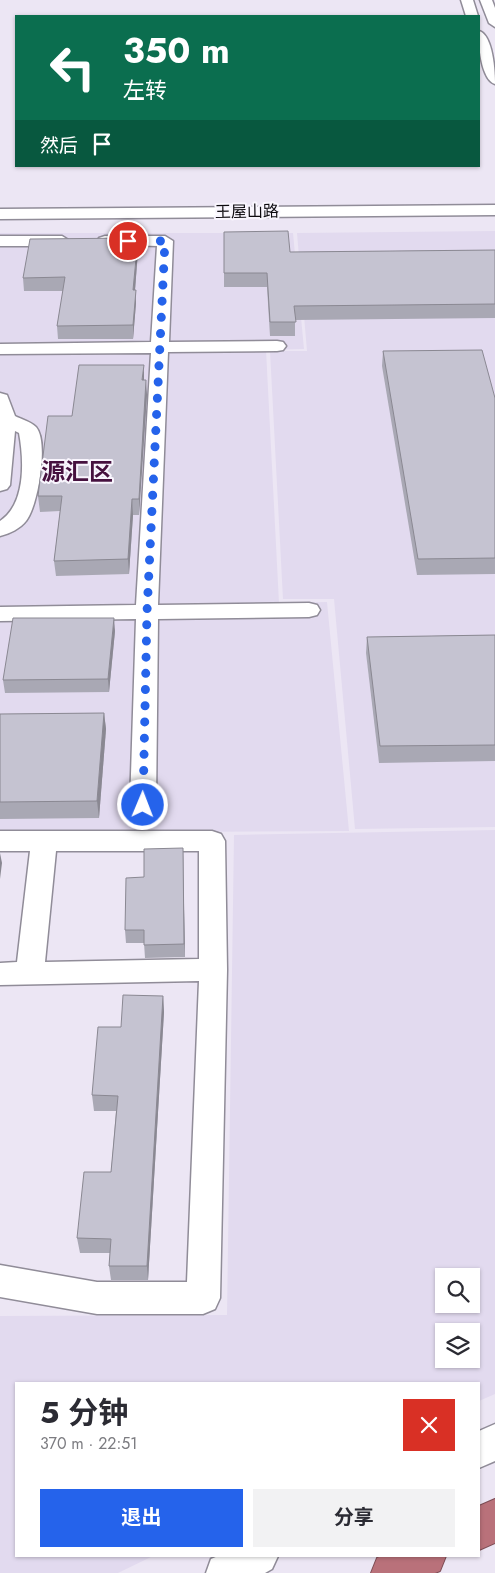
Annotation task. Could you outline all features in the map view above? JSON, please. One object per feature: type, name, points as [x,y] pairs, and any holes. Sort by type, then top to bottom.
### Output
[{"type":"highway","points":[[480,1528],[495,1520]]},
{"type":"highway","points":[[392,1573],[423,1557]]},
{"type":"street","points":[[467,0],[472,15]]},
{"type":"street","points":[[486,0],[495,22]]},
{"type":"street","points":[[480,40],[495,80]]},
{"type":"street","name":"王屋山路","points":[[0,214],[495,210]]},
{"type":"street","name":"王屋山路","points":[[0,223],[495,221]]},
{"type":"street","points":[[0,241],[165,241],[147,612],[143,805]]},
{"type":"street","points":[[0,349],[277,346]]},
{"type":"street","points":[[0,399],[7,419],[0,486]]},
{"type":"street","points":[[0,530],[18,518],[27,496],[33,458],[28,430],[7,419]]},
{"type":"street","points":[[0,614],[309,610]]},
{"type":"street","points":[[0,841],[212,840],[213,970],[203,1298],[96,1298],[0,1281]]},
{"type":"street","points":[[30,974],[44,841]]},
{"type":"street","points":[[0,974],[213,970]]},
{"type":"street","points":[[480,1450],[495,1442]]},
{"type":"street","points":[[225,1573],[257,1557]]},
{"type":"shaded area","points":[[495,231],[495,827],[355,829],[334,599],[283,599],[270,351],[307,351],[297,233]]},
{"type":"shaded area","points":[[0,233],[293,233],[304,349],[266,350],[279,603],[327,602],[349,831],[0,833]]},
{"type":"shaded area","points":[[495,830],[495,1394],[480,1401],[480,1382],[15,1382],[15,1557],[151,1557],[118,1573],[0,1573],[0,1316],[227,1315],[234,835]]},
{"type":"building","points":[[288,231],[290,252],[495,250],[495,304],[294,306],[296,322],[270,322],[267,273],[224,273],[224,232]]},
{"type":"building","points":[[138,238],[133,290],[136,290],[133,325],[57,326],[65,277],[23,278],[30,239]]},
{"type":"building","points":[[482,350],[495,398],[495,558],[418,559],[383,351]]},
{"type":"building","points":[[79,365],[144,365],[142,380],[146,380],[139,499],[132,499],[128,559],[54,561],[62,496],[38,496],[48,416],[72,416]]},
{"type":"building","points":[[13,618],[114,618],[108,679],[3,680]]},
{"type":"building","points":[[495,635],[495,745],[380,746],[367,637]]},
{"type":"building","points":[[104,713],[97,801],[0,802],[0,714]]},
{"type":"building","points":[[183,848],[184,944],[144,945],[144,930],[125,930],[126,878],[144,877],[144,849]]},
{"type":"building","points":[[123,995],[163,996],[147,1266],[109,1266],[111,1239],[77,1238],[84,1172],[111,1172],[118,1096],[92,1095],[98,1027],[121,1027]]},
{"type":"district","name":"源汇区","points":[[77,472]]},
{"type":"route","points":[[128,241],[165,241],[147,612],[143,805]]}]
